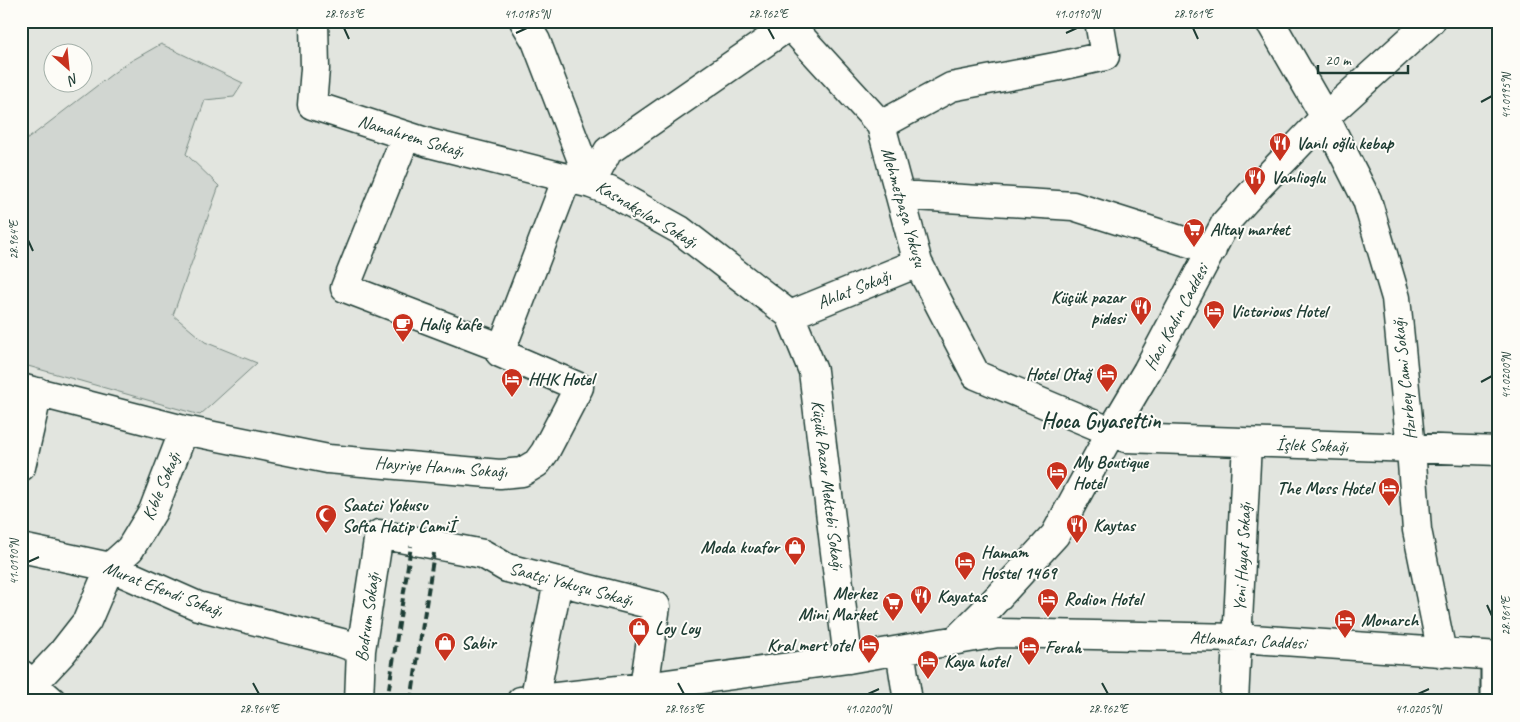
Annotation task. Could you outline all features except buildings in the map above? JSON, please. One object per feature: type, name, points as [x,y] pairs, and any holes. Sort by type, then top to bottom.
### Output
[{"type":"street","name":"Namahrem Sokağı","points":[[314,21],[315,69],[312,105],[406,136],[579,181]]},
{"type":"street","points":[[406,136],[345,288],[502,348],[579,181],[536,41],[524,21]]},
{"type":"street","points":[[881,125],[951,87],[1105,56],[1099,21]]},
{"type":"street","name":"Hacı Kadın Caddesi","points":[[956,640],[1055,535],[1118,435],[1148,371],[1226,222],[1325,117],[1431,21]]},
{"type":"street","name":"Hzırbey Cami Sokağı","points":[[1272,22],[1325,117],[1367,200],[1396,298],[1411,448],[1416,530],[1442,652]]},
{"type":"street","name":"Kasnakçılar Sokağı","points":[[790,315],[680,230],[610,191],[579,181],[608,151],[791,23]]},
{"type":"street","name":"Mehmetpaşa Yokuşu","points":[[791,23],[881,125],[918,262],[976,375],[1118,435]]},
{"type":"street","points":[[900,195],[1073,206],[1212,250]]},
{"type":"street","name":"Ahlat Sokağı","points":[[790,315],[918,262]]},
{"type":"street","name":"Küçük Pazar Mektebi Sokağı","points":[[790,315],[813,372],[848,659]]},
{"type":"street","name":"Hayriye Hanım Sokağı","points":[[30,390],[184,430],[328,459],[500,474],[522,472],[537,463],[545,452],[579,387],[500,353],[502,348]]},
{"type":"street","points":[[21,467],[30,390]]},
{"type":"street","name":"Kıble Sokağı","points":[[36,686],[87,621],[110,567],[130,549],[153,511],[184,430]]},
{"type":"street","name":"İşlek Sokağı","points":[[1118,435],[1247,443],[1499,450]]},
{"type":"street","name":"Yeni Hayat Sokağı","points":[[1234,701],[1247,443]]},
{"type":"street","name":"Saatçi Yokuşu Sokağı","points":[[379,534],[483,554],[507,568],[656,606],[644,694]]},
{"type":"street","name":"Bodrum Sokağı","points":[[359,701],[361,650],[379,534]]},
{"type":"street","name":"Murat Efendi Sokağı","points":[[21,548],[110,567],[198,606],[342,642],[361,650]]},
{"type":"street","points":[[530,700],[558,582]]},
{"type":"street","name":"Atlamatası Caddesi","points":[[530,700],[713,689],[848,659],[998,634],[1238,638],[1495,655]]},
{"type":"street","points":[[900,650],[908,701]]},
{"type":"street","points":[[1492,701],[1495,655]]},
{"type":"shaded area","points":[[21,21],[1499,21],[1499,701],[21,701]]},
{"type":"shaded area","points":[[161,44],[243,83],[234,97],[205,100],[186,154],[219,186],[173,315],[205,342],[257,363],[200,415],[21,364],[21,144],[89,92],[92,92],[92,90],[124,65]]},
{"type":"railway","points":[[387,701],[411,546]]},
{"type":"railway","points":[[411,701],[434,553]]},
{"type":"place","name":"Vanlı oğlu kebap","points":[[1280,162]]},
{"type":"place","name":"Vanlioglu","points":[[1255,196]]},
{"type":"place","name":"Altay market","points":[[1194,248]]},
{"type":"place","name":"Küçük pazar pidesi","points":[[1141,326]]},
{"type":"place","name":"Victorious Hotel","points":[[1214,330]]},
{"type":"place","name":"Haliç kafe","points":[[403,343]]},
{"type":"place","name":"Hotel Otağ","points":[[1107,393]]},
{"type":"place","name":"HHK Hotel","points":[[512,398]]},
{"type":"place","name":"My Boutique Hotel","points":[[1057,491]]},
{"type":"place","name":"The Moss Hotel","points":[[1389,507]]},
{"type":"place","name":"Saatci Yokusu Softa Hatip Camiİ","points":[[326,534]]},
{"type":"place","name":"Kaytas","points":[[1077,544]]},
{"type":"place","name":"Moda kuafor","points":[[795,566]]},
{"type":"place","name":"Hamam Hostel 1469","points":[[965,581]]},
{"type":"place","name":"Kayatas","points":[[921,615]]},
{"type":"place","name":"Rodion Hotel","points":[[1048,618]]},
{"type":"place","name":"Merkez Mini Market","points":[[893,622]]},
{"type":"place","name":"Monarch","points":[[1345,639]]},
{"type":"place","name":"Loy Loy","points":[[639,647]]},
{"type":"place","name":"Sabir","points":[[445,662]]},
{"type":"place","name":"Kral mert otel","points":[[869,664]]},
{"type":"place","name":"Ferah","points":[[1029,666]]},
{"type":"place","name":"Kaya hotel","points":[[928,680]]},
{"type":"district","name":"Hoca Gıyasettin","points":[[1101,420]]}]
